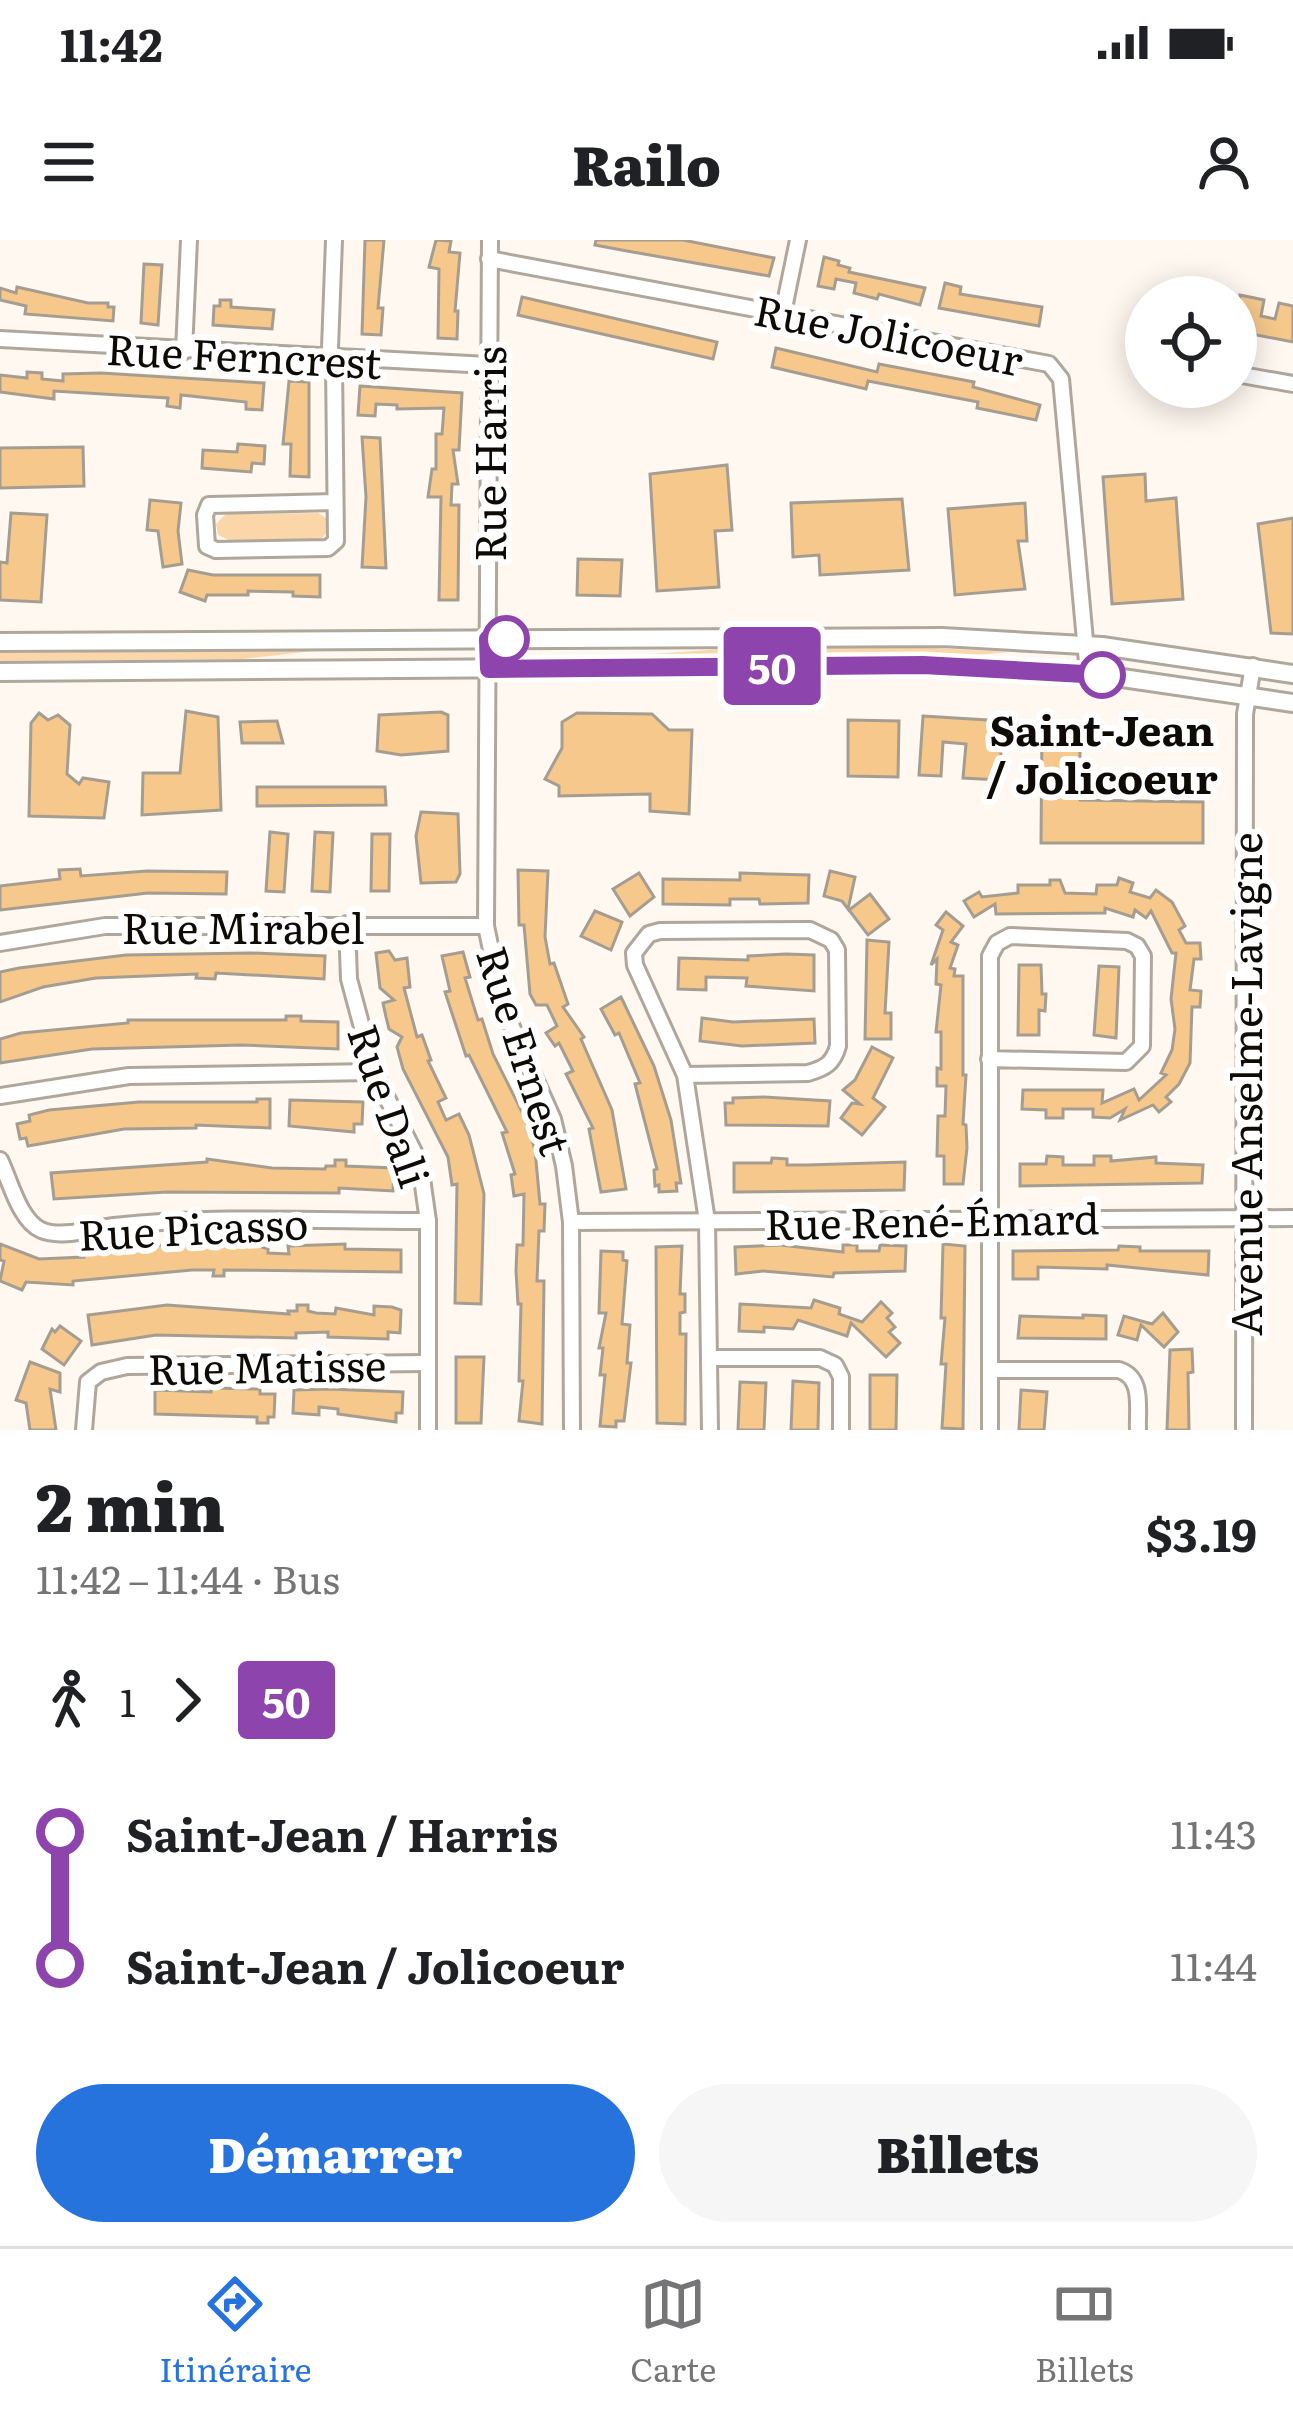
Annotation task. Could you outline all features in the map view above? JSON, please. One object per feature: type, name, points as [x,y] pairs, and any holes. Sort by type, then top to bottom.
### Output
[{"type":"main road","points":[[0,642],[906,636],[1084,645],[1293,674]]},
{"type":"main road","points":[[0,672],[923,665],[1088,674],[1293,703]]},
{"type":"street","points":[[184,351],[189,240]]},
{"type":"street","points":[[334,240],[336,541],[328,548],[216,550],[207,546],[209,505],[335,502]]},
{"type":"street","name":"Rue Harris","points":[[489,669],[490,240]]},
{"type":"street","points":[[783,313],[798,240]]},
{"type":"street","name":"Rue Jolicoeur","points":[[489,259],[1036,359],[1057,371],[1088,674]]},
{"type":"street","name":"Rue Ferncrest","points":[[0,339],[488,365]]},
{"type":"street","points":[[1257,378],[1293,384]]},
{"type":"street","name":"Avenue Anselme-Lavigne","points":[[1244,1430],[1247,695],[1252,666]]},
{"type":"street","name":"Rue Ernest","points":[[489,669],[487,926],[503,1007],[553,1119],[564,1166],[571,1222],[572,1430]]},
{"type":"street","name":"Rue Dali","points":[[346,924],[349,980],[374,1072],[420,1164],[428,1221],[428,1430]]},
{"type":"street","name":"Rue Mirabel","points":[[0,943],[105,926],[487,926]]},
{"type":"street","points":[[685,1075],[808,1073],[825,1068],[838,1046],[837,950],[831,940],[810,930],[675,930],[649,934],[634,953],[685,1075],[707,1221],[710,1430]]},
{"type":"street","points":[[988,1059],[1126,1062],[1135,1057],[1142,1046],[1143,956],[1137,946],[1127,941],[1010,936],[997,943],[990,956],[988,1059],[990,1430]]},
{"type":"street","points":[[0,1096],[129,1076],[374,1072]]},
{"type":"street","name":"Rue Picasso","points":[[0,1160],[27,1217],[37,1229],[55,1234],[200,1221],[428,1221]]},
{"type":"street","name":"Rue René-Émard","points":[[571,1222],[1293,1218]]},
{"type":"street","points":[[710,1358],[820,1358],[835,1364],[841,1377],[841,1430]]},
{"type":"street","name":"Rue Matisse","points":[[84,1430],[88,1382],[101,1372],[127,1366],[428,1363]]},
{"type":"street","points":[[990,1370],[1130,1373],[1137,1383],[1138,1430]]},
{"type":"shaded area","points":[[318,513],[328,519],[329,530],[320,540],[229,540],[218,535],[216,524],[226,514]]},
{"type":"shaded area","points":[[915,647],[1010,652],[653,654],[737,648]]},
{"type":"shaded area","points":[[322,650],[243,659],[0,661],[0,653]]},
{"type":"building","points":[[365,240],[384,240],[378,308],[383,308],[381,335],[362,334]]},
{"type":"building","points":[[436,240],[451,241],[449,252],[460,253],[457,339],[438,338],[439,269],[429,267]]},
{"type":"building","points":[[596,240],[683,240],[774,258],[769,276],[595,245]]},
{"type":"building","points":[[824,257],[839,261],[849,272],[925,288],[920,305],[854,293],[856,283],[836,279],[834,289],[818,286]]},
{"type":"building","points":[[144,264],[162,265],[158,325],[141,323]]},
{"type":"building","points":[[945,283],[961,287],[960,294],[1042,307],[1039,326],[939,308]]},
{"type":"building","points":[[17,287],[108,303],[114,307],[113,321],[25,314],[26,306],[0,300],[0,288],[16,293]]},
{"type":"building","points":[[522,297],[717,342],[713,359],[518,315]]},
{"type":"building","points":[[1257,299],[1264,300],[1261,316],[1275,319],[1279,303],[1293,306],[1293,342],[1257,335]]},
{"type":"building","points":[[220,300],[231,300],[231,307],[274,310],[272,329],[213,325],[214,306],[220,306]]},
{"type":"building","points":[[776,348],[877,372],[879,364],[974,382],[973,387],[1040,405],[1036,420],[977,408],[978,402],[868,381],[866,389],[772,367]]},
{"type":"building","points":[[27,372],[63,381],[63,374],[101,373],[264,383],[262,410],[246,409],[246,402],[181,395],[180,408],[167,406],[168,398],[54,391],[54,399],[0,392],[0,375],[27,378]]},
{"type":"building","points":[[289,381],[309,382],[309,477],[290,476],[291,444],[283,444]]},
{"type":"building","points":[[360,386],[462,393],[459,450],[453,450],[458,484],[452,484],[451,505],[459,505],[458,600],[439,600],[441,497],[428,497],[444,408],[397,409],[397,405],[376,404],[375,416],[358,415]]},
{"type":"building","points":[[362,437],[380,438],[386,568],[362,567],[366,497]]},
{"type":"building","points":[[238,444],[265,446],[264,464],[252,463],[251,472],[202,468],[203,450],[237,452]]},
{"type":"building","points":[[83,447],[84,486],[0,488],[0,448]]},
{"type":"building","points":[[727,465],[732,530],[715,531],[719,587],[657,591],[650,474]]},
{"type":"building","points":[[1145,474],[1146,501],[1176,498],[1183,599],[1112,604],[1103,477]]},
{"type":"building","points":[[902,499],[909,570],[820,575],[819,555],[793,557],[791,503]]},
{"type":"building","points":[[150,500],[181,503],[182,564],[163,567],[158,531],[147,530]]},
{"type":"building","points":[[1025,503],[1027,541],[1018,541],[1025,589],[955,595],[948,509]]},
{"type":"building","points":[[11,513],[47,515],[41,602],[0,600],[0,562],[7,563]]},
{"type":"building","points":[[1293,518],[1293,634],[1271,633],[1258,524]]},
{"type":"building","points":[[578,559],[622,560],[620,596],[577,595]]},
{"type":"building","points":[[188,570],[213,575],[320,575],[320,597],[248,591],[248,595],[207,595],[205,601],[180,592]]},
{"type":"building","points":[[186,711],[218,717],[221,810],[142,815],[143,773],[180,773]]},
{"type":"building","points":[[39,713],[48,720],[58,715],[70,725],[67,774],[79,784],[83,778],[109,782],[104,818],[29,816],[31,723]]},
{"type":"building","points":[[577,713],[652,714],[669,730],[692,730],[689,814],[650,811],[650,794],[559,796],[559,786],[545,779],[562,748],[562,722]]},
{"type":"building","points":[[379,715],[448,715],[448,751],[401,755],[377,751]]},
{"type":"building","points":[[923,716],[1003,721],[999,780],[963,778],[966,744],[943,742],[941,776],[919,775]]},
{"type":"building","points":[[848,720],[899,721],[898,777],[848,776]]},
{"type":"building","points":[[277,721],[283,743],[242,743],[240,722]]},
{"type":"building","points":[[1042,723],[1080,724],[1080,800],[1203,802],[1203,843],[1041,843]]},
{"type":"building","points":[[257,787],[385,787],[386,805],[257,806]]},
{"type":"building","points":[[421,812],[458,814],[460,874],[456,882],[421,883],[416,836]]},
{"type":"building","points":[[270,832],[288,834],[284,892],[266,891]]},
{"type":"building","points":[[315,832],[333,833],[330,892],[312,891]]},
{"type":"building","points":[[372,834],[390,834],[389,891],[371,891]]},
{"type":"building","points":[[80,869],[81,876],[227,872],[226,894],[148,893],[0,910],[0,886],[60,879],[59,870]]},
{"type":"building","points":[[518,870],[548,871],[545,937],[550,964],[554,963],[568,1004],[563,1007],[584,1037],[612,1110],[626,1189],[601,1192],[589,1129],[593,1128],[566,1074],[573,1071],[559,1043],[555,1046],[546,1033],[557,1026],[547,1005],[536,1005],[530,994],[524,925],[519,925]]},
{"type":"building","points":[[830,871],[855,877],[848,909],[842,901],[824,896]]},
{"type":"building","points":[[639,873],[654,897],[630,916],[613,889]]},
{"type":"building","points":[[740,873],[809,875],[808,903],[730,899],[730,905],[663,904],[663,879],[740,880]]},
{"type":"building","points":[[1119,878],[1133,883],[1130,892],[1150,898],[1156,890],[1172,902],[1185,926],[1179,930],[1186,943],[1200,943],[1201,959],[1194,959],[1190,990],[1201,991],[1200,1007],[1192,1007],[1190,1063],[1166,1097],[1171,1102],[1159,1112],[1153,1105],[1120,1120],[1125,1109],[1110,1118],[1093,1117],[1093,1109],[1063,1109],[1063,1118],[1046,1118],[1046,1110],[1022,1109],[1023,1090],[1103,1090],[1102,1103],[1134,1089],[1139,1100],[1166,1075],[1161,1073],[1175,1029],[1171,999],[1176,953],[1151,911],[1146,918],[1135,910],[1133,917],[1105,908],[1105,913],[996,914],[995,904],[974,917],[964,901],[979,892],[982,897],[1018,893],[1018,885],[1050,885],[1050,880],[1060,880],[1065,893],[1096,894],[1097,885],[1117,885]]},
{"type":"building","points":[[870,894],[889,919],[868,935],[849,910]]},
{"type":"building","points":[[595,911],[622,922],[611,950],[581,936]]},
{"type":"building","points":[[946,912],[963,926],[951,942],[958,945],[950,968],[955,969],[954,976],[963,976],[967,1148],[963,1184],[944,1184],[944,1156],[937,1156],[938,1116],[945,1116],[946,1086],[937,1086],[941,985],[936,984],[937,959],[931,965],[943,930],[936,925]]},
{"type":"building","points":[[867,940],[889,942],[885,1013],[891,1013],[891,1039],[865,1039]]},
{"type":"building","points":[[389,951],[395,960],[407,958],[410,987],[404,988],[417,1037],[422,1035],[428,1061],[446,1098],[438,1102],[446,1120],[459,1114],[469,1135],[484,1194],[481,1304],[455,1303],[457,1184],[452,1185],[448,1157],[403,1069],[397,1047],[402,1037],[389,1029],[383,1003],[394,1000],[380,988],[376,953]]},
{"type":"building","points":[[463,952],[470,977],[465,978],[478,1020],[482,1019],[493,1054],[526,1120],[535,1150],[540,1204],[545,1204],[537,1281],[544,1281],[542,1424],[519,1421],[523,1381],[519,1381],[521,1304],[516,1271],[517,1245],[523,1245],[524,1194],[514,1196],[511,1175],[515,1174],[502,1133],[507,1132],[466,1056],[445,992],[450,991],[442,956]]},
{"type":"building","points":[[126,955],[325,956],[324,979],[216,973],[215,979],[196,978],[197,974],[96,978],[43,987],[0,1002],[0,972],[19,968]]},
{"type":"building","points":[[814,955],[814,991],[746,986],[747,978],[706,977],[706,990],[678,989],[679,958],[748,960],[748,956]]},
{"type":"building","points":[[1019,965],[1041,965],[1042,994],[1046,994],[1045,1011],[1039,1010],[1039,1035],[1018,1035]]},
{"type":"building","points":[[1099,966],[1119,967],[1116,1038],[1094,1035]]},
{"type":"building","points":[[621,997],[654,1066],[671,1120],[681,1183],[676,1183],[677,1191],[659,1192],[659,1185],[655,1186],[657,1169],[635,1084],[640,1083],[619,1033],[615,1035],[601,1009]]},
{"type":"building","points":[[286,1016],[338,1022],[338,1049],[242,1045],[92,1049],[0,1063],[0,1039],[21,1033],[128,1020],[286,1020]]},
{"type":"building","points":[[702,1018],[733,1022],[814,1019],[815,1043],[742,1046],[700,1041]]},
{"type":"building","points":[[872,1047],[893,1058],[873,1098],[885,1107],[862,1135],[841,1118],[852,1103],[860,1104],[843,1090],[855,1080]]},
{"type":"building","points":[[733,1098],[830,1101],[828,1126],[726,1125],[725,1103],[733,1103]]},
{"type":"building","points":[[270,1099],[270,1128],[124,1129],[28,1146],[26,1138],[20,1139],[17,1124],[49,1110]]},
{"type":"building","points":[[290,1100],[363,1102],[362,1124],[354,1124],[354,1132],[289,1126]]},
{"type":"building","points":[[1047,1156],[1063,1157],[1063,1165],[1094,1165],[1094,1156],[1111,1156],[1111,1161],[1156,1157],[1156,1163],[1203,1165],[1202,1183],[1020,1186],[1020,1164],[1046,1164]]},
{"type":"building","points":[[772,1158],[787,1159],[787,1165],[905,1162],[904,1190],[734,1192],[734,1163],[771,1163]]},
{"type":"building","points":[[207,1159],[272,1168],[325,1169],[335,1166],[335,1160],[346,1160],[346,1166],[394,1168],[393,1191],[167,1192],[54,1199],[51,1173]]},
{"type":"building","points":[[0,1244],[39,1259],[164,1245],[259,1246],[268,1253],[289,1254],[288,1246],[345,1244],[345,1249],[401,1250],[401,1272],[224,1270],[224,1276],[213,1276],[214,1270],[192,1270],[73,1281],[73,1285],[26,1282],[22,1290],[0,1281],[4,1261],[0,1260]]},
{"type":"building","points":[[943,1244],[965,1246],[963,1429],[942,1428],[946,1364],[941,1364]]},
{"type":"building","points":[[780,1245],[843,1252],[843,1245],[857,1245],[857,1251],[879,1251],[880,1245],[906,1246],[905,1271],[834,1273],[833,1277],[763,1271],[736,1274],[735,1247]]},
{"type":"building","points":[[682,1246],[685,1424],[657,1423],[656,1247]]},
{"type":"building","points":[[1119,1246],[1140,1247],[1140,1251],[1209,1251],[1208,1275],[1107,1265],[1107,1269],[1038,1267],[1038,1279],[1013,1279],[1013,1251],[1118,1250]]},
{"type":"building","points":[[601,1251],[623,1252],[627,1261],[622,1324],[630,1325],[627,1363],[631,1363],[624,1421],[616,1421],[616,1427],[600,1426],[605,1375],[600,1375],[603,1348],[599,1348],[606,1313],[599,1313]]},
{"type":"building","points":[[814,1300],[862,1322],[881,1302],[892,1313],[887,1318],[895,1327],[889,1332],[900,1343],[886,1357],[851,1323],[847,1336],[798,1320],[793,1329],[739,1331],[740,1304],[811,1308]]},
{"type":"building","points":[[167,1305],[289,1314],[297,1311],[297,1305],[308,1305],[308,1311],[316,1313],[335,1314],[336,1308],[374,1315],[374,1306],[392,1307],[401,1310],[400,1333],[388,1332],[388,1339],[328,1337],[328,1332],[296,1333],[296,1338],[156,1335],[92,1345],[88,1315]]},
{"type":"building","points":[[1163,1313],[1178,1332],[1164,1347],[1141,1325],[1137,1340],[1118,1335],[1124,1316],[1152,1324]]},
{"type":"building","points":[[1020,1316],[1106,1316],[1106,1339],[1018,1338]]},
{"type":"building","points":[[60,1326],[81,1341],[64,1365],[42,1349],[52,1329],[55,1332]]},
{"type":"building","points":[[1192,1349],[1189,1430],[1167,1430],[1170,1350]]},
{"type":"building","points":[[456,1357],[484,1357],[481,1423],[456,1423]]},
{"type":"building","points":[[30,1362],[60,1373],[60,1392],[50,1389],[56,1430],[30,1430],[26,1403],[16,1400]]},
{"type":"building","points":[[870,1375],[897,1375],[896,1430],[870,1430]]},
{"type":"building","points":[[793,1381],[819,1383],[818,1430],[791,1430]]},
{"type":"building","points":[[740,1382],[766,1383],[764,1430],[738,1430]]},
{"type":"building","points":[[211,1388],[275,1394],[274,1417],[268,1417],[268,1423],[257,1423],[257,1417],[155,1414],[155,1390],[211,1392]]},
{"type":"building","points":[[294,1390],[403,1392],[402,1413],[396,1413],[396,1422],[319,1407],[319,1415],[293,1413]]},
{"type":"building","points":[[1021,1390],[1047,1392],[1044,1430],[1019,1430]]},
{"type":"bus line","name":"50","points":[[506,639],[488,639],[489,669],[923,665],[1102,675]]},
{"type":"place","name":"Saint-Jean / Jolicoeur","points":[[1102,675]]}]
